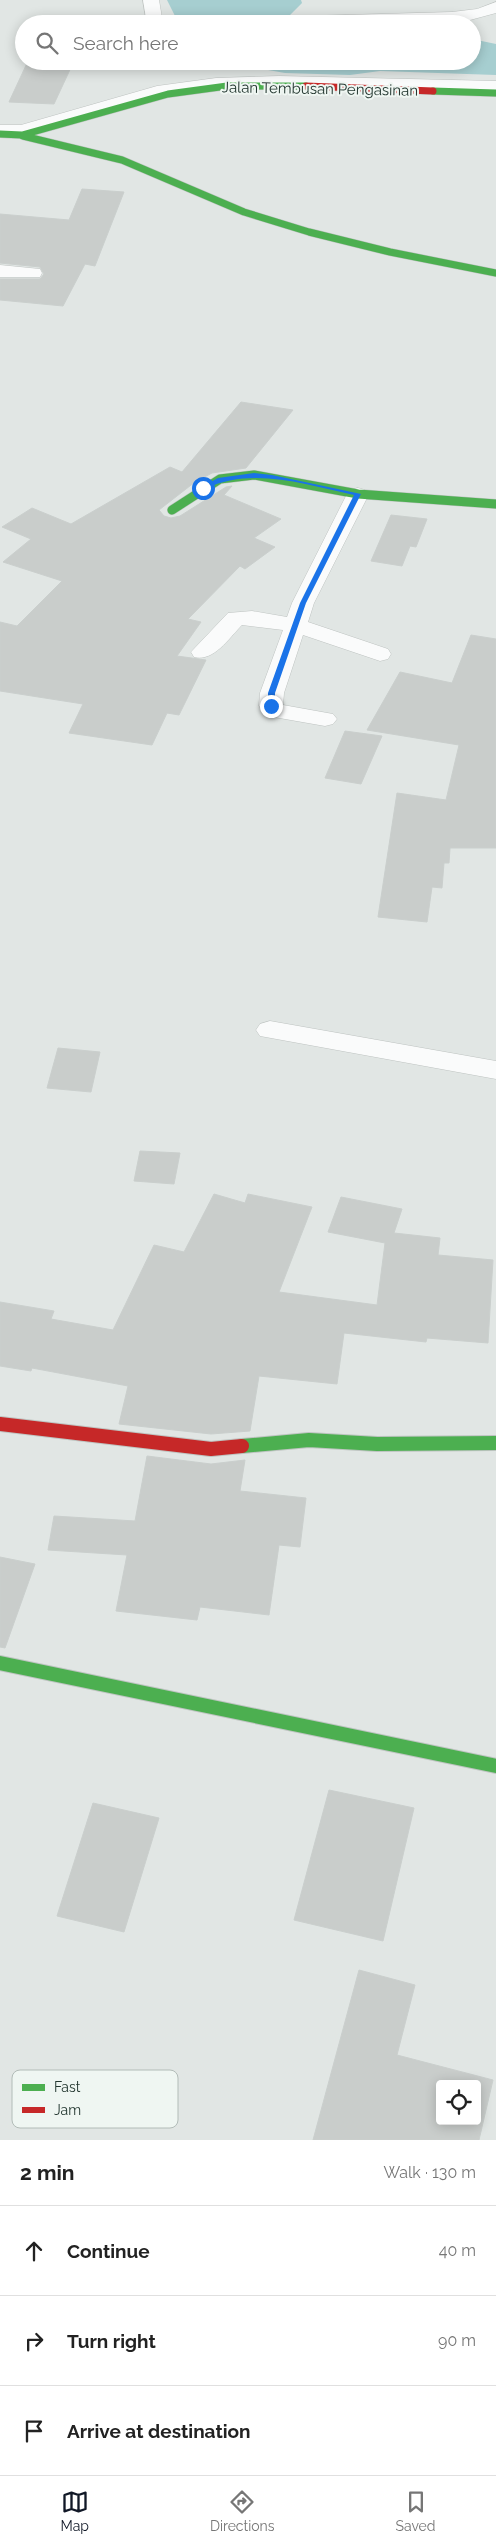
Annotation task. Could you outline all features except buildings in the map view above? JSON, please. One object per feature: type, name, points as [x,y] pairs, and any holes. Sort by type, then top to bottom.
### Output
[{"type":"street","points":[[151,0],[154,15]]},
{"type":"street","points":[[320,7],[320,15]]},
{"type":"street","points":[[459,15],[490,10],[496,7]]},
{"type":"street","name":"Jalan Tembusan Pengasinan","points":[[250,83],[496,93]]},
{"type":"street","name":"Jalan Tembusan Pengasinan","points":[[0,134],[22,132],[157,90],[250,83],[496,86]]},
{"type":"street","name":"Jalan Tembusan Pengasinan","points":[[0,130],[22,132]]},
{"type":"street","points":[[22,132],[122,160],[152,171],[179,185],[244,212],[310,232],[390,252],[496,273]]},
{"type":"street","points":[[0,271],[33,273]]},
{"type":"street","points":[[172,510],[203,488],[220,479],[238,476],[272,477],[358,494],[496,504]]},
{"type":"street","points":[[325,719],[276,711],[271,706],[272,693],[294,626],[358,494]]},
{"type":"street","points":[[202,652],[236,618],[254,617],[294,626],[380,654]]},
{"type":"street","points":[[270,1030],[496,1070]]},
{"type":"street","points":[[0,1424],[211,1449],[309,1440],[377,1444],[496,1443]]},
{"type":"street","points":[[0,1663],[496,1766]]},
{"type":"water","points":[[167,0],[301,0],[302,3],[290,15],[174,15]]},
{"type":"water","points":[[481,41],[496,44],[496,75],[380,71],[350,75],[285,73],[268,70],[481,70]]},
{"type":"traffic: fast","points":[[0,134],[22,135],[168,94],[227,86],[306,86]]},
{"type":"traffic: fast","points":[[433,91],[496,93]]},
{"type":"traffic: fast","points":[[23,136],[122,160],[244,212],[309,232],[390,252],[496,273]]},
{"type":"traffic: fast","points":[[172,510],[220,479],[254,475],[358,494],[496,504]]},
{"type":"traffic: fast","points":[[242,1446],[309,1440],[377,1444],[496,1443]]},
{"type":"traffic: fast","points":[[0,1663],[496,1766]]},
{"type":"traffic: jam","points":[[306,86],[433,91]]},
{"type":"traffic: jam","points":[[0,1424],[211,1449],[242,1446]]},
{"type":"route","points":[[203,488],[220,479],[254,475],[358,494],[303,603],[272,693],[271,706]]}]
